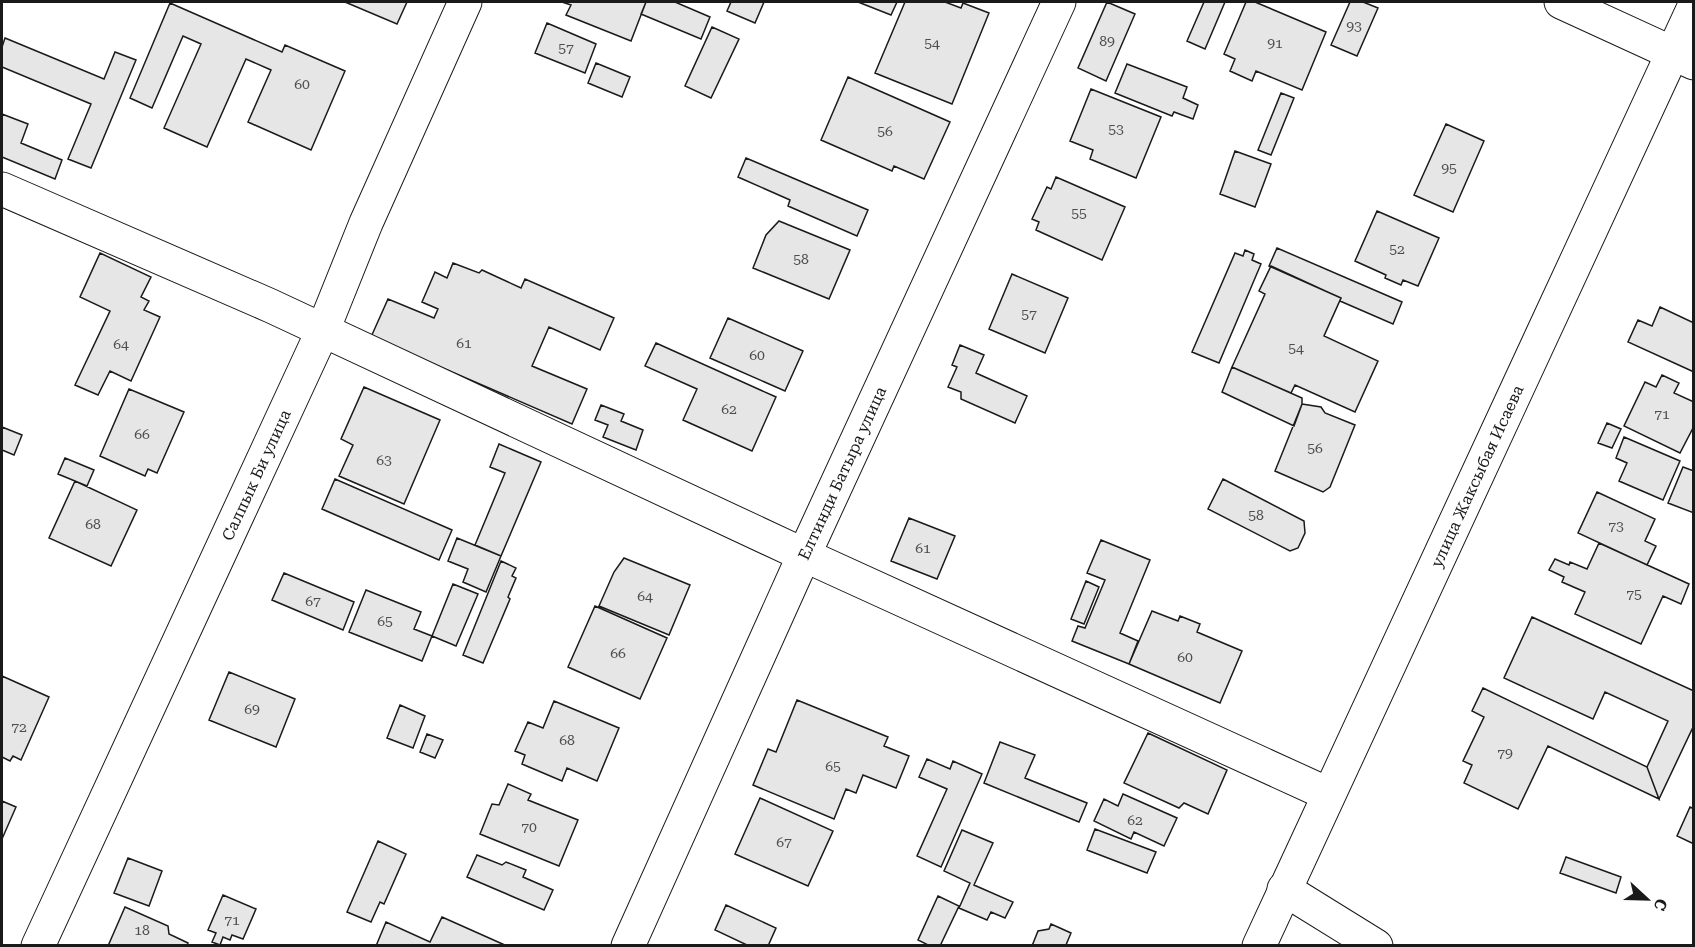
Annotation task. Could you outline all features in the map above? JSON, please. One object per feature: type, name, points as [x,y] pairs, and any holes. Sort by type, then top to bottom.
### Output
[{"type":"street","name":"Салпык Би улица","points":[[38,945],[323,330],[366,223],[465,2]]},
{"type":"street","name":"Елтинди Батыра улица","points":[[628,945],[804,555],[1059,2]]},
{"type":"street","points":[[1561,2],[1683,58]]},
{"type":"street","name":"улица Жаксыбая Исаева","points":[[1259,945],[1328,794],[1683,58],[1694,7]]},
{"type":"street","points":[[2,189],[323,330],[804,555],[1328,794]]},
{"type":"street","points":[[1284,889],[1376,945]]},
{"type":"building","points":[[345,2],[407,2],[397,24]]},
{"type":"building","points":[[562,2],[646,2],[631,41],[566,15],[571,5]]},
{"type":"building","points":[[646,2],[675,2],[710,17],[701,39],[641,14]]},
{"type":"building","points":[[731,2],[764,2],[755,23],[727,11]]},
{"type":"building","points":[[858,2],[897,2],[891,15]]},
{"type":"building","points":[[905,2],[945,2],[961,8],[963,3],[989,13],[952,104],[875,73]]},
{"type":"building","points":[[1107,2],[1135,14],[1106,81],[1078,68]]},
{"type":"building","points":[[1204,2],[1225,2],[1205,49],[1187,41]]},
{"type":"building","points":[[1246,2],[1255,2],[1326,32],[1302,90],[1256,71],[1252,81],[1230,71],[1235,59],[1224,54]]},
{"type":"building","points":[[1350,2],[1363,2],[1378,8],[1357,56],[1331,45]]},
{"type":"building","points":[[170,3],[282,52],[285,45],[345,71],[311,150],[248,122],[271,70],[246,59],[207,147],[164,128],[201,44],[183,36],[152,108],[130,98]]},
{"type":"building","points":[[547,23],[596,44],[585,73],[535,53]]},
{"type":"building","points":[[712,27],[739,39],[711,98],[685,86]]},
{"type":"building","points":[[5,38],[104,79],[115,52],[136,60],[91,168],[68,159],[91,104],[2,67],[2,47]]},
{"type":"building","points":[[596,63],[630,77],[622,97],[588,83]]},
{"type":"building","points":[[1127,64],[1187,87],[1183,98],[1198,105],[1193,119],[1174,112],[1172,116],[1115,93]]},
{"type":"building","points":[[848,77],[950,122],[924,179],[894,166],[892,171],[821,140]]},
{"type":"building","points":[[1091,89],[1161,117],[1136,178],[1090,159],[1093,150],[1070,141]]},
{"type":"building","points":[[1281,93],[1294,98],[1271,155],[1258,150]]},
{"type":"building","points":[[2,114],[28,124],[21,143],[62,160],[55,179],[2,157]]},
{"type":"building","points":[[1446,124],[1484,141],[1453,212],[1414,195]]},
{"type":"building","points":[[1235,151],[1271,164],[1255,207],[1220,194]]},
{"type":"building","points":[[746,158],[868,210],[857,236],[788,206],[790,200],[738,177]]},
{"type":"building","points":[[1056,177],[1125,207],[1102,260],[1036,230],[1039,222],[1032,219],[1047,187],[1051,189]]},
{"type":"building","points":[[1377,211],[1439,238],[1418,286],[1403,280],[1401,285],[1385,278],[1386,275],[1355,261]]},
{"type":"building","points":[[779,221],[850,250],[829,299],[753,268],[766,235]]},
{"type":"building","points":[[1277,248],[1402,302],[1393,324],[1269,266]]},
{"type":"building","points":[[1245,250],[1254,254],[1252,260],[1261,264],[1219,363],[1192,352],[1235,253],[1243,256]]},
{"type":"building","points":[[100,253],[151,277],[141,297],[149,301],[144,310],[160,317],[131,381],[110,371],[98,395],[75,385],[110,311],[80,297]]},
{"type":"building","points":[[453,263],[479,273],[482,270],[521,288],[525,279],[614,318],[600,350],[549,327],[532,366],[587,389],[572,424],[371,337],[388,299],[434,318],[438,309],[422,302],[435,272],[447,278]]},
{"type":"building","points":[[1271,266],[1341,298],[1324,336],[1378,361],[1355,412],[1295,385],[1291,393],[1232,367],[1265,294],[1259,291]]},
{"type":"building","points":[[1012,274],[1068,298],[1045,353],[989,329]]},
{"type":"building","points":[[1660,307],[1694,323],[1694,372],[1628,342],[1638,320],[1652,326]]},
{"type":"building","points":[[728,318],[803,351],[785,391],[710,358]]},
{"type":"building","points":[[656,343],[776,397],[752,451],[683,420],[697,389],[645,366]]},
{"type":"building","points":[[960,345],[984,355],[976,373],[1027,396],[1015,423],[961,399],[961,392],[948,387],[957,367],[952,365]]},
{"type":"building","points":[[1232,367],[1302,398],[1294,426],[1222,392]]},
{"type":"building","points":[[1662,375],[1679,383],[1674,393],[1694,402],[1694,426],[1680,453],[1624,426],[1645,382],[1656,387]]},
{"type":"building","points":[[364,387],[440,420],[404,504],[339,476],[353,445],[341,439]]},
{"type":"building","points":[[129,389],[184,412],[157,473],[148,469],[145,476],[100,456]]},
{"type":"building","points":[[1302,404],[1321,407],[1325,413],[1355,425],[1330,487],[1323,492],[1275,471]]},
{"type":"building","points":[[601,405],[624,414],[621,421],[643,430],[636,450],[603,437],[608,425],[595,420]]},
{"type":"building","points":[[1607,423],[1621,429],[1612,448],[1598,443]]},
{"type":"building","points":[[2,427],[22,435],[14,455],[2,450]]},
{"type":"building","points":[[1624,437],[1680,461],[1663,500],[1619,481],[1627,463],[1616,458]]},
{"type":"building","points":[[499,444],[541,462],[501,556],[475,545],[505,473],[490,467]]},
{"type":"building","points":[[65,458],[94,470],[87,486],[58,474]]},
{"type":"building","points":[[1683,467],[1694,471],[1694,513],[1668,503]]},
{"type":"building","points":[[335,479],[452,530],[439,560],[322,509]]},
{"type":"building","points":[[1223,479],[1304,521],[1305,533],[1298,548],[1290,551],[1208,509]]},
{"type":"building","points":[[75,481],[137,510],[111,566],[49,538]]},
{"type":"building","points":[[1597,492],[1655,519],[1645,541],[1656,546],[1647,565],[1578,533]]},
{"type":"building","points":[[909,518],[955,536],[937,579],[891,561]]},
{"type":"building","points":[[457,538],[501,556],[486,592],[463,582],[468,569],[448,561]]},
{"type":"building","points":[[1101,540],[1150,560],[1120,633],[1138,641],[1129,664],[1072,641],[1078,626],[1085,628],[1105,580],[1087,573]]},
{"type":"building","points":[[1599,543],[1689,584],[1681,604],[1663,596],[1641,644],[1575,614],[1585,592],[1562,582],[1564,577],[1549,570],[1555,559],[1587,569]]},
{"type":"building","points":[[624,558],[690,585],[669,635],[599,606],[614,572]]},
{"type":"building","points":[[501,561],[516,568],[512,576],[516,578],[508,597],[510,599],[483,663],[463,655]]},
{"type":"building","points":[[284,573],[354,602],[343,630],[272,600]]},
{"type":"building","points":[[1086,581],[1099,587],[1084,624],[1071,619]]},
{"type":"building","points":[[453,584],[478,594],[456,646],[432,636]]},
{"type":"building","points":[[366,590],[421,612],[414,629],[432,636],[422,661],[349,632]]},
{"type":"building","points":[[595,606],[667,638],[640,699],[568,667]]},
{"type":"building","points":[[1152,611],[1178,621],[1180,616],[1200,624],[1197,632],[1242,651],[1220,703],[1129,664]]},
{"type":"building","points":[[1532,617],[1694,691],[1694,725],[1659,799],[1647,767],[1668,721],[1605,692],[1593,719],[1504,678]]},
{"type":"building","points":[[229,672],[295,699],[276,747],[209,720]]},
{"type":"building","points":[[2,676],[49,697],[21,760],[13,756],[10,761],[2,757]]},
{"type":"building","points":[[1483,688],[1647,767],[1659,799],[1548,746],[1518,809],[1464,783],[1472,765],[1463,761],[1484,717],[1472,711]]},
{"type":"building","points":[[797,700],[888,737],[884,746],[909,756],[896,788],[863,775],[856,793],[846,789],[834,819],[753,785],[768,749],[776,752]]},
{"type":"building","points":[[554,701],[619,728],[597,781],[567,768],[562,781],[522,764],[525,755],[515,751],[528,722],[543,728]]},
{"type":"building","points":[[400,705],[425,716],[413,748],[387,738]]},
{"type":"building","points":[[1148,733],[1227,770],[1208,814],[1184,803],[1179,808],[1124,783]]},
{"type":"building","points":[[427,734],[443,740],[435,758],[420,752]]},
{"type":"building","points":[[1000,742],[1035,755],[1025,778],[1087,803],[1079,822],[984,783]]},
{"type":"building","points":[[927,759],[950,769],[953,761],[982,774],[941,867],[917,856],[947,789],[919,777]]},
{"type":"building","points":[[508,784],[531,794],[528,800],[578,820],[559,866],[480,834],[492,804],[499,805]]},
{"type":"building","points":[[1123,794],[1177,818],[1164,846],[1134,832],[1131,839],[1094,821],[1104,799],[1118,806]]},
{"type":"building","points":[[760,798],[833,831],[808,886],[735,854]]},
{"type":"building","points":[[2,801],[16,807],[2,839]]},
{"type":"building","points":[[1690,807],[1694,809],[1694,844],[1677,836]]},
{"type":"building","points":[[1095,829],[1156,852],[1147,873],[1087,850]]},
{"type":"building","points":[[962,830],[993,843],[974,885],[1013,902],[1005,918],[991,912],[987,920],[959,908],[970,883],[944,871]]},
{"type":"building","points":[[378,841],[406,854],[384,904],[380,902],[371,922],[347,912]]},
{"type":"building","points":[[477,855],[502,865],[506,862],[526,870],[523,877],[553,890],[544,910],[467,877]]},
{"type":"building","points":[[1566,857],[1621,877],[1616,893],[1560,873]]},
{"type":"building","points":[[128,858],[162,871],[149,906],[114,893]]},
{"type":"building","points":[[223,895],[256,909],[243,939],[232,935],[230,940],[223,937],[220,945],[212,942],[216,933],[208,930]]},
{"type":"building","points":[[938,896],[959,906],[940,946],[930,946],[918,940]]},
{"type":"building","points":[[726,905],[776,928],[768,946],[749,946],[715,930]]},
{"type":"building","points":[[125,907],[168,926],[169,934],[188,943],[187,946],[108,946]]},
{"type":"building","points":[[442,917],[507,946],[376,946],[386,922],[430,942]]},
{"type":"building","points":[[1051,924],[1071,933],[1066,945],[1068,946],[1032,946],[1038,931],[1049,929]]}]
